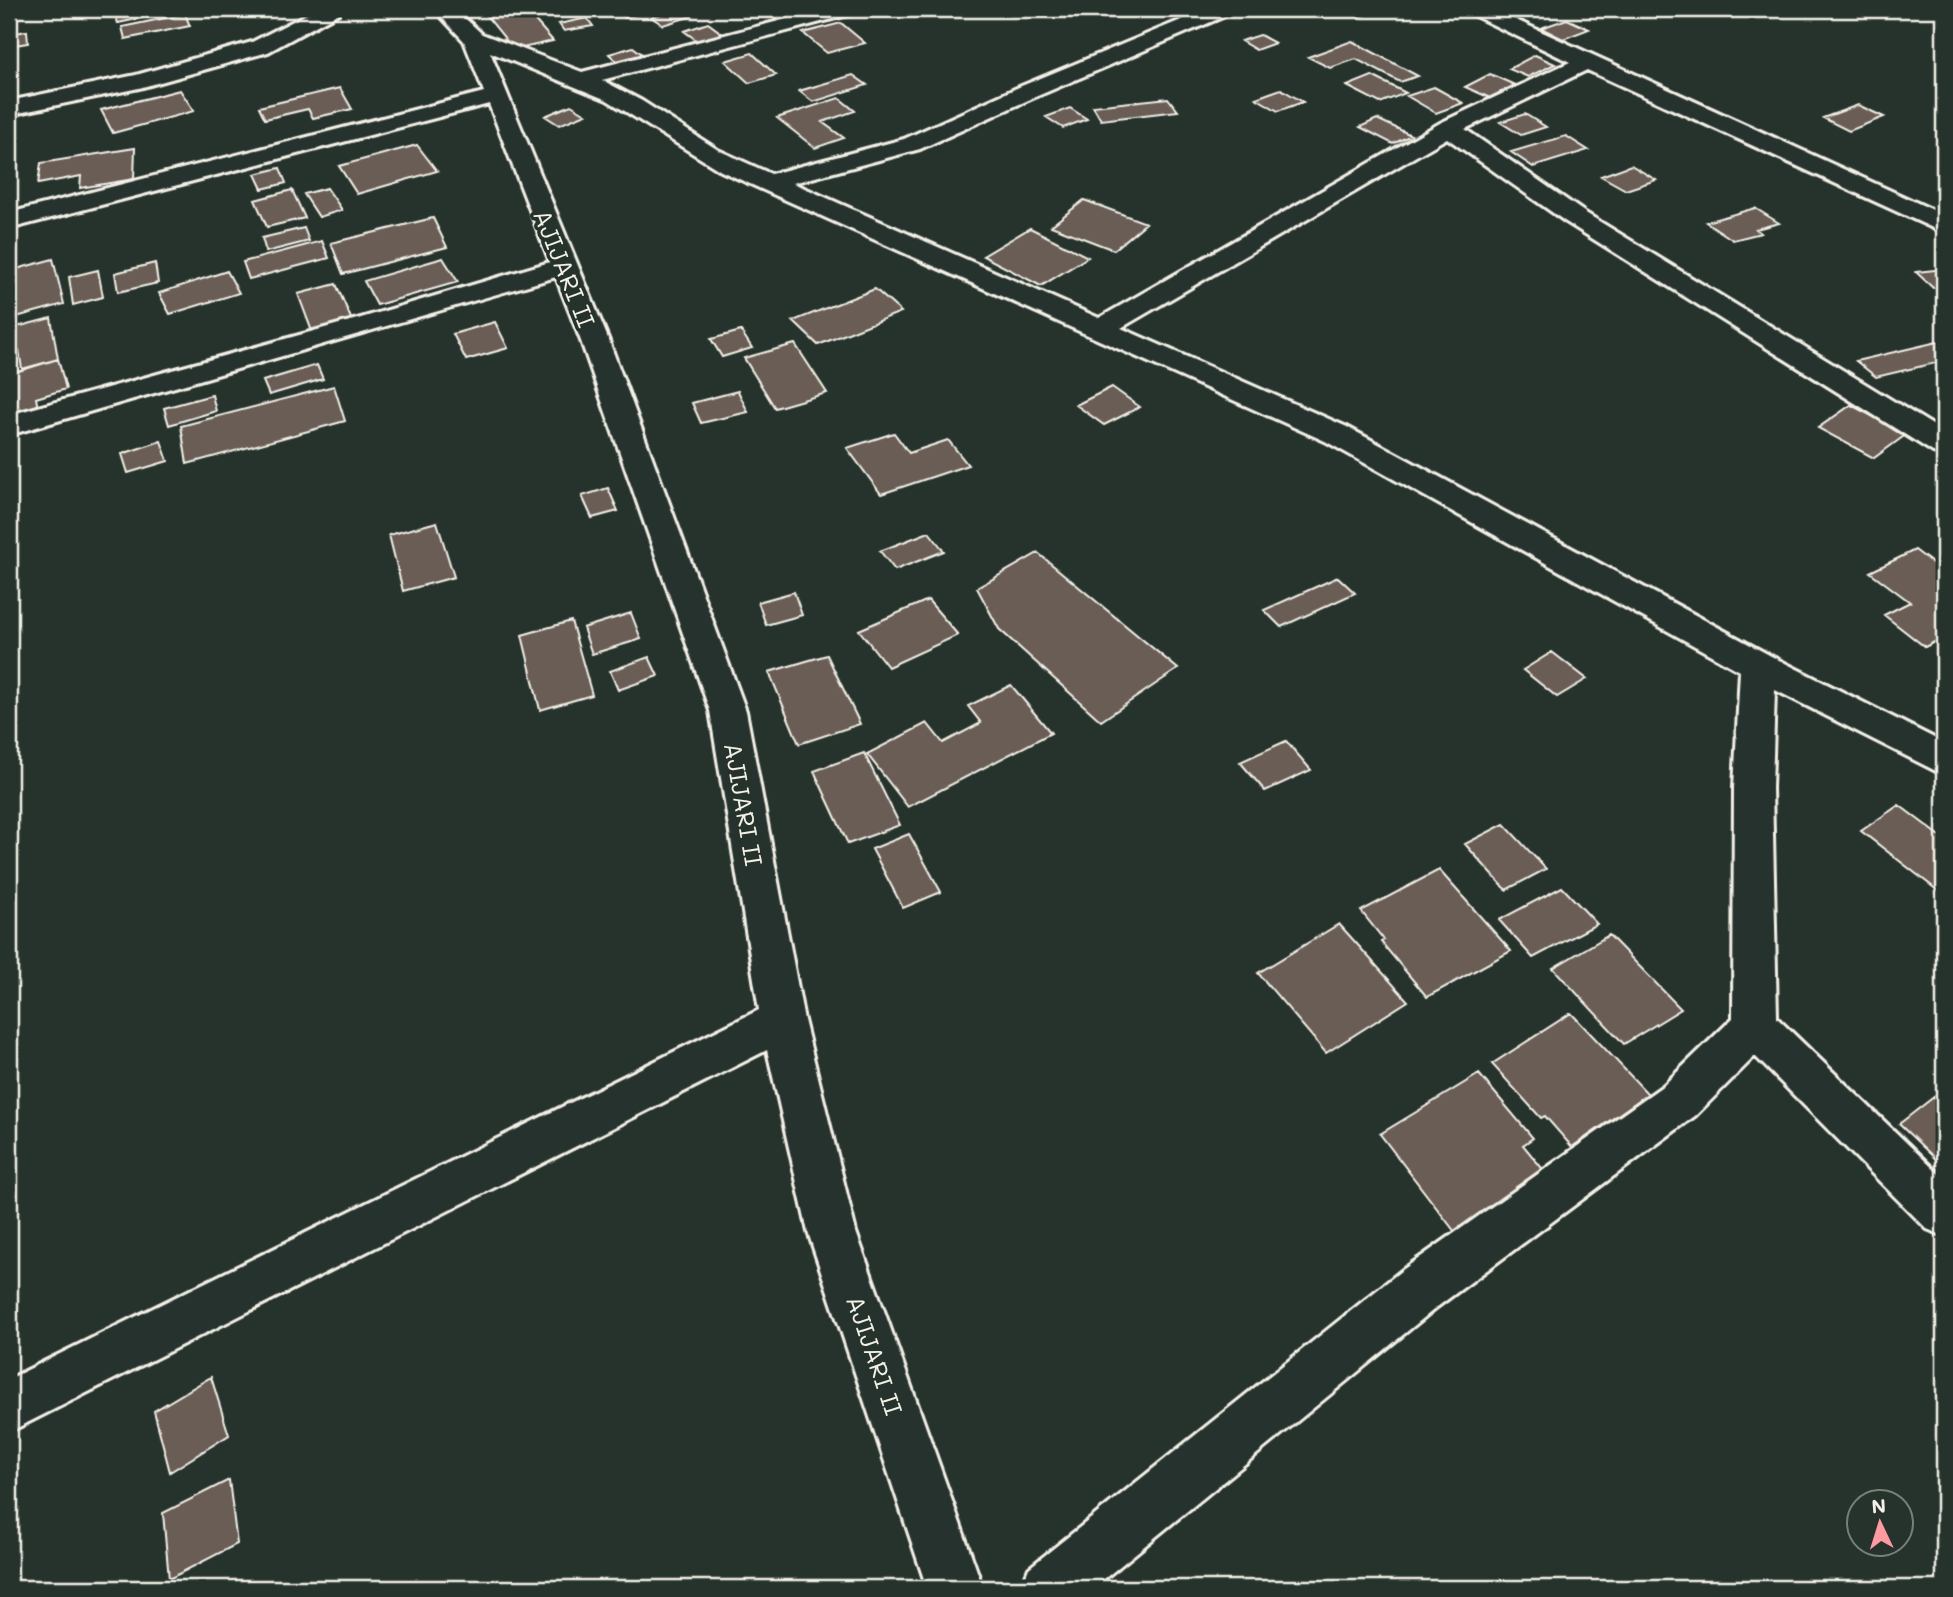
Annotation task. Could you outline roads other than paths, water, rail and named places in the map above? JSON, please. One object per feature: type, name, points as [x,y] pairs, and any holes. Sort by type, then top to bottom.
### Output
[{"type":"street","points":[[9,108],[139,81],[260,47],[332,9]]},
{"type":"street","points":[[444,9],[474,39],[580,79],[616,96],[745,175],[770,182],[1336,434],[1758,665],[1944,760]]},
{"type":"street","points":[[580,79],[848,9]]},
{"type":"street","points":[[770,182],[912,144],[1027,92],[1225,9]]},
{"type":"street","points":[[1476,9],[1944,224]]},
{"type":"street","name":"AJIJARI II","points":[[474,39],[563,267],[595,341],[728,711],[782,1020],[832,1232],[955,1588]]},
{"type":"street","points":[[1099,329],[1448,128],[1587,62]]},
{"type":"street","points":[[9,221],[497,95]]},
{"type":"street","points":[[1448,128],[1575,217],[1944,445]]},
{"type":"street","points":[[9,425],[371,324],[563,267]]},
{"type":"street","points":[[1758,665],[1753,788],[1755,1026],[1944,1212]]},
{"type":"street","points":[[9,1406],[782,1020]]},
{"type":"street","points":[[1049,1588],[1419,1289],[1680,1100],[1755,1026]]}]
